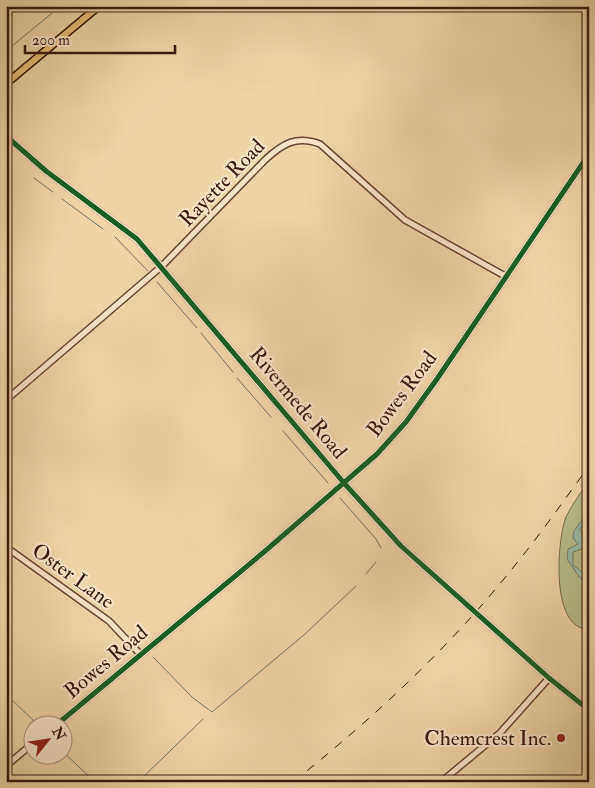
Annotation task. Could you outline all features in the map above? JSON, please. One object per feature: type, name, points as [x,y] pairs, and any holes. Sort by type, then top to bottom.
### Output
[{"type":"main road","points":[[7,84],[99,6]]},
{"type":"street","name":"Rivermede Road","points":[[6,136],[46,171],[126,229],[162,266],[344,483],[401,546],[549,678],[589,710]]},
{"type":"street","name":"Rayette Road","points":[[6,400],[162,266],[280,146],[291,141],[303,140],[320,144],[405,220],[505,276]]},
{"type":"street","name":"Bowes Road","points":[[67,716],[264,552],[377,454],[406,422],[437,379],[589,154]]},
{"type":"street","name":"Oster Lane","points":[[6,548],[109,621],[140,654]]},
{"type":"street","points":[[441,782],[500,733],[549,678]]},
{"type":"street","points":[[6,766],[22,752]]},
{"type":"green space","points":[[589,480],[589,629],[576,625],[568,615],[562,600],[559,563],[560,544],[566,517]]},
{"type":"shaded area","points":[[589,511],[589,516],[580,529],[585,543],[582,549],[573,552],[573,565],[589,577],[589,584],[580,578],[567,559],[568,549],[578,544],[573,538],[574,531]]},
{"type":"waterway","points":[[6,51],[57,9]]},
{"type":"waterway","points":[[34,178],[53,192]]},
{"type":"waterway","points":[[62,199],[103,229]]},
{"type":"waterway","points":[[115,237],[148,271]]},
{"type":"waterway","points":[[157,282],[197,328]]},
{"type":"waterway","points":[[201,333],[233,372]]},
{"type":"waterway","points":[[237,378],[271,417]]},
{"type":"waterway","points":[[283,431],[328,483]]},
{"type":"waterway","points":[[340,498],[376,539],[381,548]]},
{"type":"waterway","points":[[366,574],[376,562]]},
{"type":"waterway","points":[[153,657],[193,698],[212,712],[305,634],[356,586]]},
{"type":"waterway","points":[[6,694],[29,716]]},
{"type":"waterway","points":[[138,782],[203,719]]},
{"type":"waterway","points":[[72,760],[95,782]]},
{"type":"railway","points":[[293,782],[383,706],[466,623],[526,552],[589,466]]},
{"type":"cycle path","points":[[6,136],[46,171],[137,239],[344,483],[401,546],[549,678],[589,710]]},
{"type":"cycle path","points":[[67,716],[264,552],[377,454],[406,422],[437,379],[589,154]]},
{"type":"place","name":"Chemcrest Inc.","points":[[561,738]]}]
